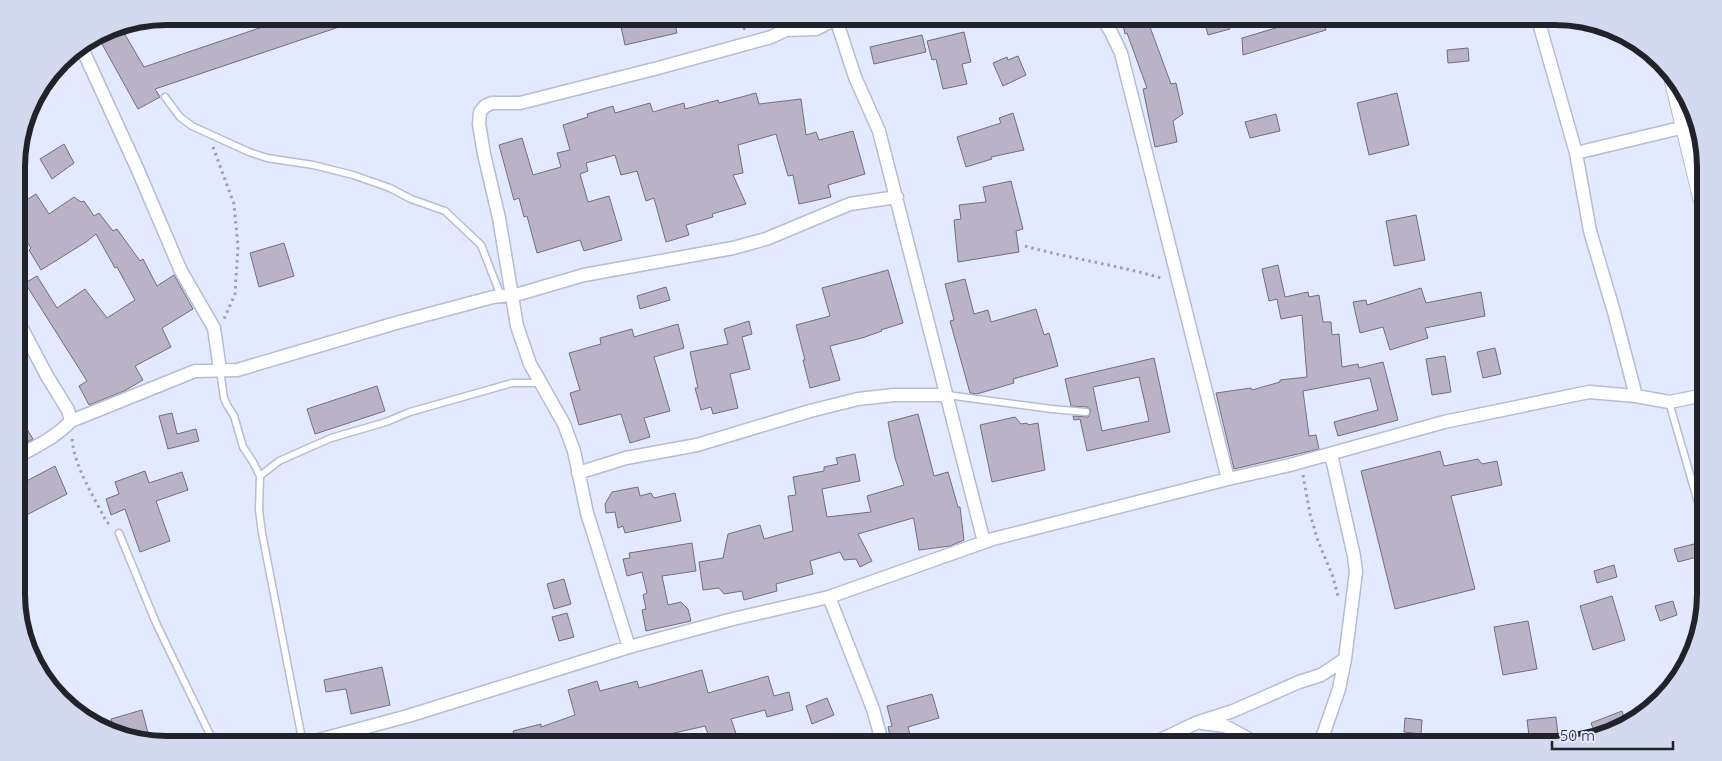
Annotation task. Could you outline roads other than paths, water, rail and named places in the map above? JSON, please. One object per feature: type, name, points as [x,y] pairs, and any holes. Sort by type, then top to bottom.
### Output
[{"type":"highway","points":[[1692,130],[1696,151]]},
{"type":"street","points":[[629,647],[595,541],[574,451],[566,431],[530,364],[506,295],[499,218],[478,124],[482,109],[492,103],[520,103],[658,68],[770,37],[786,30],[816,28],[822,25]]},
{"type":"street","points":[[838,25],[855,77],[879,131],[984,542]]},
{"type":"street","points":[[1106,25],[1122,53],[1228,479]]},
{"type":"street","points":[[1540,25],[1576,154],[1590,231],[1636,396]]},
{"type":"street","points":[[84,52],[137,168],[181,271],[214,328],[220,370]]},
{"type":"street","points":[[1576,154],[1690,125]]},
{"type":"street","points":[[25,453],[60,432],[70,421],[195,371],[248,368],[396,323],[584,275],[733,248],[766,238],[850,204],[897,197]]},
{"type":"street","points":[[25,335],[68,410],[70,421]]},
{"type":"street","points":[[332,736],[408,716],[629,647],[733,619],[829,597],[984,542],[1331,454],[1444,422],[1589,392],[1636,396],[1669,402],[1697,397]]},
{"type":"street","points":[[578,473],[626,458],[697,445],[810,411],[858,399],[894,395],[947,395]]},
{"type":"street","points":[[1323,736],[1340,689],[1356,572],[1331,454]]},
{"type":"street","points":[[829,597],[873,709],[880,736]]},
{"type":"street","points":[[1168,736],[1196,723],[1233,711],[1299,682],[1321,675],[1345,660]]},
{"type":"street","points":[[1196,723],[1225,726],[1244,736]]},
{"type":"lane","points":[[165,97],[180,116],[192,126],[267,158],[313,165],[353,175],[445,211],[481,245],[506,295]]},
{"type":"lane","points":[[220,370],[224,398],[234,416],[243,447],[260,476],[262,533],[300,736]]},
{"type":"lane","points":[[260,476],[279,461],[331,438],[386,422],[410,412],[512,384],[540,383]]},
{"type":"lane","points":[[947,395],[1086,412]]},
{"type":"lane","points":[[1669,402],[1697,499]]},
{"type":"lane","points":[[119,533],[156,623],[210,736]]}]
